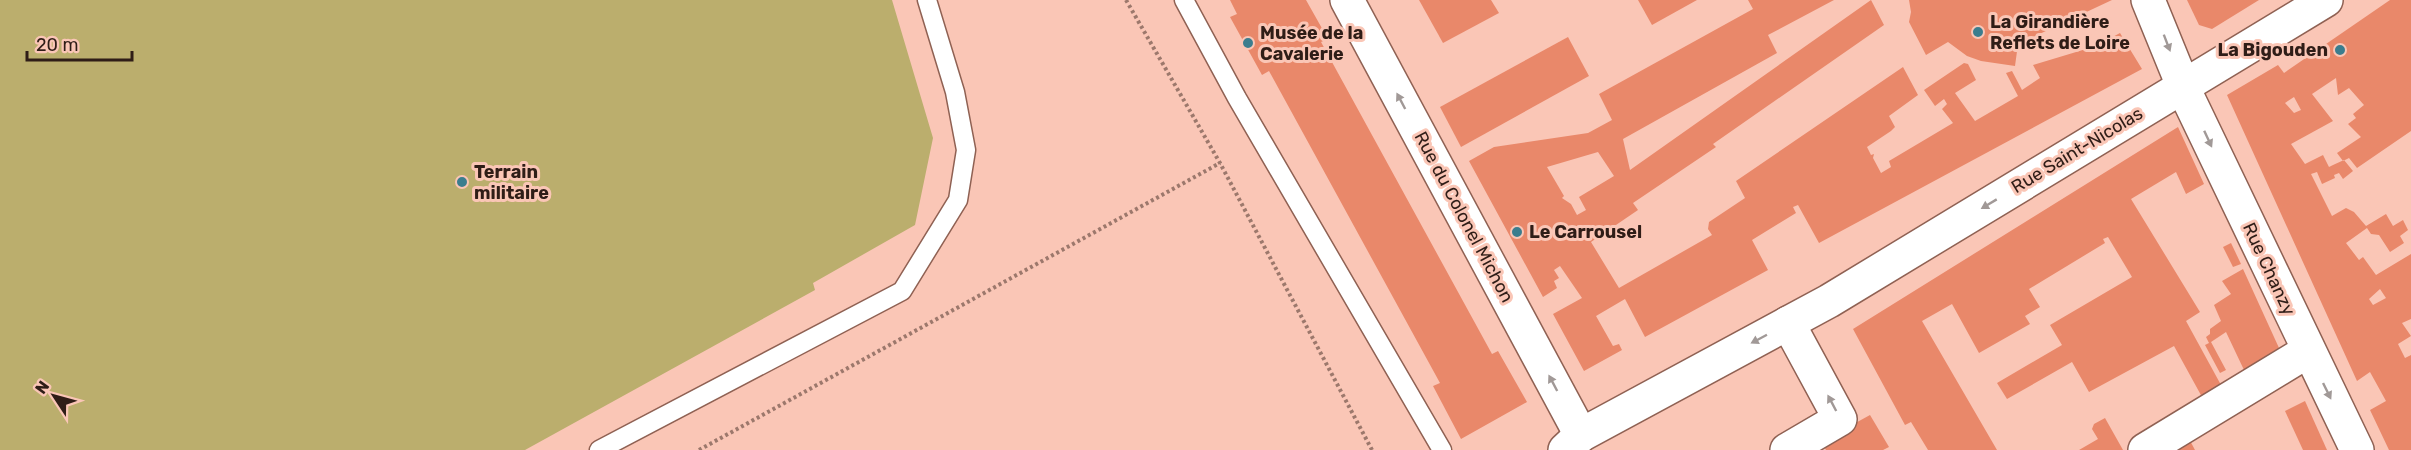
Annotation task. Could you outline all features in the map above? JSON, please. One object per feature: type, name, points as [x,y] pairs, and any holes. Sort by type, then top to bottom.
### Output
[{"type":"street","name":"Rue du Colonel Michon","points":[[1347,0],[1575,445]]},
{"type":"street","name":"Rue Chanzy","points":[[2148,0],[2183,86],[2357,450]]},
{"type":"street","name":"Rue Saint-Nicolas","points":[[1575,445],[1829,301],[2326,0]]},
{"type":"street","points":[[1787,450],[1840,419],[1788,323]]},
{"type":"street","points":[[2145,450],[2308,351]]},
{"type":"lane","points":[[599,450],[902,291],[958,200],[966,150],[955,92],[927,0]]},
{"type":"lane","points":[[1184,0],[1237,98],[1442,450]]},
{"type":"path","points":[[1126,0],[1220,163],[1372,450]]},
{"type":"path","points":[[699,450],[1220,163]]},
{"type":"shaded area","name":"Terrain militaire","points":[[0,0],[892,0],[933,138],[915,225],[813,283],[815,290],[525,450],[0,450]]},
{"type":"building","name":"Musée de la Cavalerie","points":[[1230,0],[1306,0],[1328,39],[1321,42],[1492,354],[1498,351],[1527,402],[1461,439],[1433,386],[1440,383],[1269,71],[1262,75],[1230,17],[1237,14]]},
{"type":"building","points":[[1419,0],[1491,0],[1499,13],[1443,43]]},
{"type":"building","points":[[1638,0],[1697,0],[1652,25]]},
{"type":"building","points":[[1748,0],[1834,0],[1768,35],[1777,53],[1623,139],[1630,170],[1871,0],[1884,25],[1713,144],[1716,147],[1633,203],[1638,210],[1591,242],[1619,288],[1712,235],[1708,229],[1709,222],[1745,198],[1736,181],[1903,67],[1918,95],[1889,116],[1895,127],[1867,147],[1871,155],[1874,154],[1873,158],[1881,173],[1891,167],[1889,161],[1953,123],[1942,109],[1947,104],[1944,99],[1935,106],[1924,90],[1964,63],[1968,64],[1976,80],[1955,93],[1975,121],[2018,96],[2006,73],[2012,71],[2022,90],[2040,78],[2033,65],[2096,46],[2120,33],[2142,69],[1819,243],[1798,205],[1793,207],[1796,213],[1752,240],[1768,270],[1645,337],[1625,299],[1596,316],[1613,346],[1619,344],[1622,350],[1584,371],[1553,314],[1582,298],[1560,266],[1554,270],[1559,278],[1554,281],[1557,288],[1543,297],[1469,161],[1494,147],[1588,133],[1612,120],[1599,94],[1753,9]],"holes":[[[1598,152],[1614,176],[1579,197],[1586,210],[1577,215],[1571,204],[1562,198],[1564,196],[1547,167]]]},
{"type":"building","name":"La Girandière Reflets de Loire","points":[[1909,0],[2112,0],[2018,44],[2015,66],[1981,61],[1967,56],[1948,42],[1926,55],[1909,22],[1911,12]]},
{"type":"building","points":[[2187,0],[2259,0],[2212,29],[2199,25]]},
{"type":"building","points":[[2390,0],[2411,0],[2411,131],[2357,168],[2349,158],[2344,160],[2353,171],[2343,179],[2339,173],[2334,175],[2335,178],[2322,184],[2317,172],[2311,174],[2332,216],[2346,208],[2354,212],[2366,226],[2386,214],[2393,226],[2403,220],[2408,230],[2400,236],[2404,243],[2390,252],[2379,235],[2371,234],[2367,228],[2346,243],[2359,260],[2363,257],[2376,275],[2411,254],[2411,319],[2402,323],[2411,336],[2398,344],[2405,358],[2411,355],[2411,450],[2389,450],[2370,410],[2386,401],[2370,372],[2357,381],[2227,95],[2278,65],[2284,73]],"holes":[[[2336,78],[2338,95],[2349,88],[2364,105],[2353,114],[2356,118],[2348,124],[2361,137],[2337,153],[2343,161],[2329,167],[2323,155],[2305,164],[2291,144],[2333,121],[2312,94]],[[2294,97],[2301,110],[2294,113],[2285,103]],[[2380,289],[2386,298],[2373,305],[2369,299]]]},
{"type":"building","points":[[1568,37],[1589,76],[1461,147],[1440,107]]},
{"type":"building","points":[[2178,127],[2204,184],[2186,194],[2176,172],[2131,199],[2200,312],[2186,321],[2221,385],[2202,397],[2174,346],[2089,392],[2072,362],[2007,399],[1997,383],[2062,345],[2050,325],[2132,277],[2108,237],[2103,239],[2105,243],[2029,289],[2040,307],[2025,316],[2030,324],[1979,353],[1952,304],[1922,321],[1997,450],[1928,450],[1911,422],[1905,425],[1853,329]]},
{"type":"building","points":[[2231,243],[2241,264],[2233,267],[2223,247]]},
{"type":"building","points":[[2243,269],[2279,348],[2244,370],[2226,332],[2211,342],[2226,370],[2220,373],[2205,345],[2209,343],[2206,337],[2210,334],[2210,329],[2221,321],[2214,305],[2231,294],[2222,281]]},
{"type":"building","points":[[2305,401],[2327,450],[2303,450],[2285,411]]},
{"type":"building","points":[[1870,415],[1889,447],[1883,450],[1826,450],[1821,442]]},
{"type":"building","points":[[2105,418],[2123,450],[2079,450],[2098,439],[2092,429],[2094,424]]},
{"type":"building","points":[[2188,437],[2195,450],[2166,450]]},
{"type":"place","name":"La Girandière Reflets de Loire","points":[[1978,32]]},
{"type":"place","name":"Musée de la Cavalerie","points":[[1248,43]]},
{"type":"place","name":"La Bigouden","points":[[2340,50]]},
{"type":"place","name":"Terrain militaire","points":[[462,182]]},
{"type":"place","name":"Le Carrousel","points":[[1517,232]]}]
